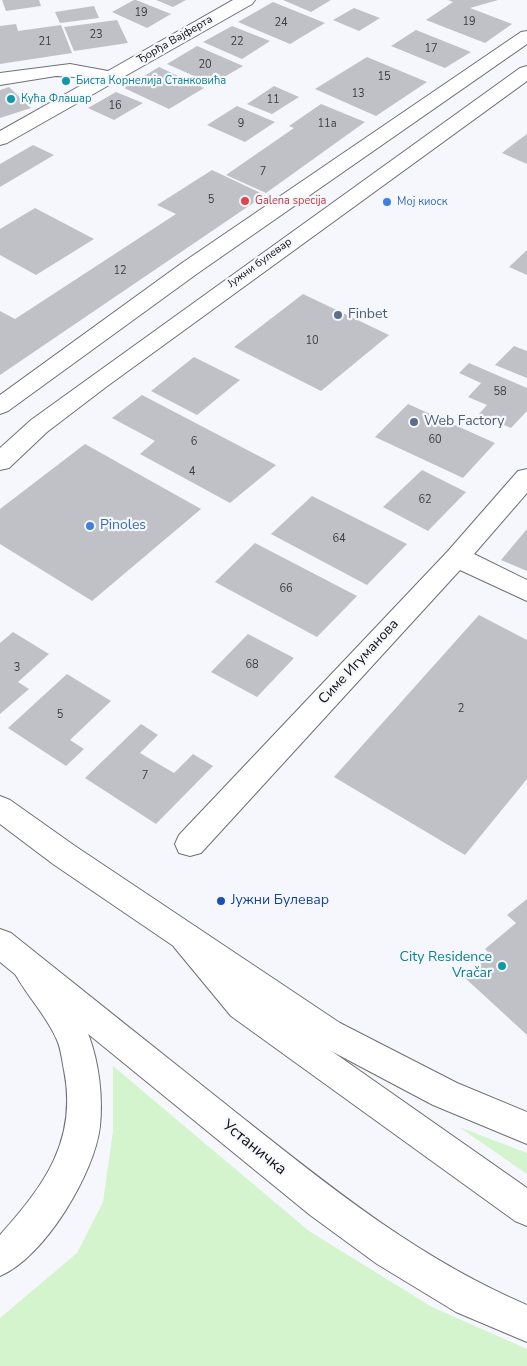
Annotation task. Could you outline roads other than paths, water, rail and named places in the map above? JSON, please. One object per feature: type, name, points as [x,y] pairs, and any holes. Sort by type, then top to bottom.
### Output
[{"type":"main road","name":"Ђорђа Вајферта","points":[[0,139],[246,0]]},
{"type":"main road","points":[[0,406],[190,268],[527,36]]},
{"type":"main road","points":[[0,79],[76,69],[95,72],[110,78]]},
{"type":"main road","name":"Јужни булевар","points":[[0,462],[39,426],[98,382],[527,72]]},
{"type":"main road","name":"Симе Игуманова","points":[[190,844],[457,556],[527,477]]},
{"type":"main road","points":[[457,556],[527,590]]},
{"type":"main road","points":[[0,808],[328,1034],[445,1094],[518,1120]]},
{"type":"main road","points":[[185,937],[214,976],[242,1006],[527,1209]]},
{"type":"main road","name":"Устаничка","points":[[0,943],[322,1203],[390,1251],[469,1299],[527,1324]]},
{"type":"main road","points":[[0,1258],[9,1252],[44,1212],[69,1171],[83,1127],[83,1083],[73,1036],[27,966]]},
{"type":"place","name":"Биста Корнелија Станковића","points":[[66,81]]},
{"type":"place","name":"Кућа Флашар","points":[[11,99]]},
{"type":"place","name":"Galena specija","points":[[245,201]]},
{"type":"place","name":"Мој киоск","points":[[387,202]]},
{"type":"place","name":"Finbet","points":[[338,315]]},
{"type":"place","name":"Web Factory","points":[[414,422]]},
{"type":"place","name":"Pinoles","points":[[90,526]]},
{"type":"place","name":"Јужни Булевар","points":[[221,901]]},
{"type":"place","name":"City Residence Vračar","points":[[502,966]]}]
